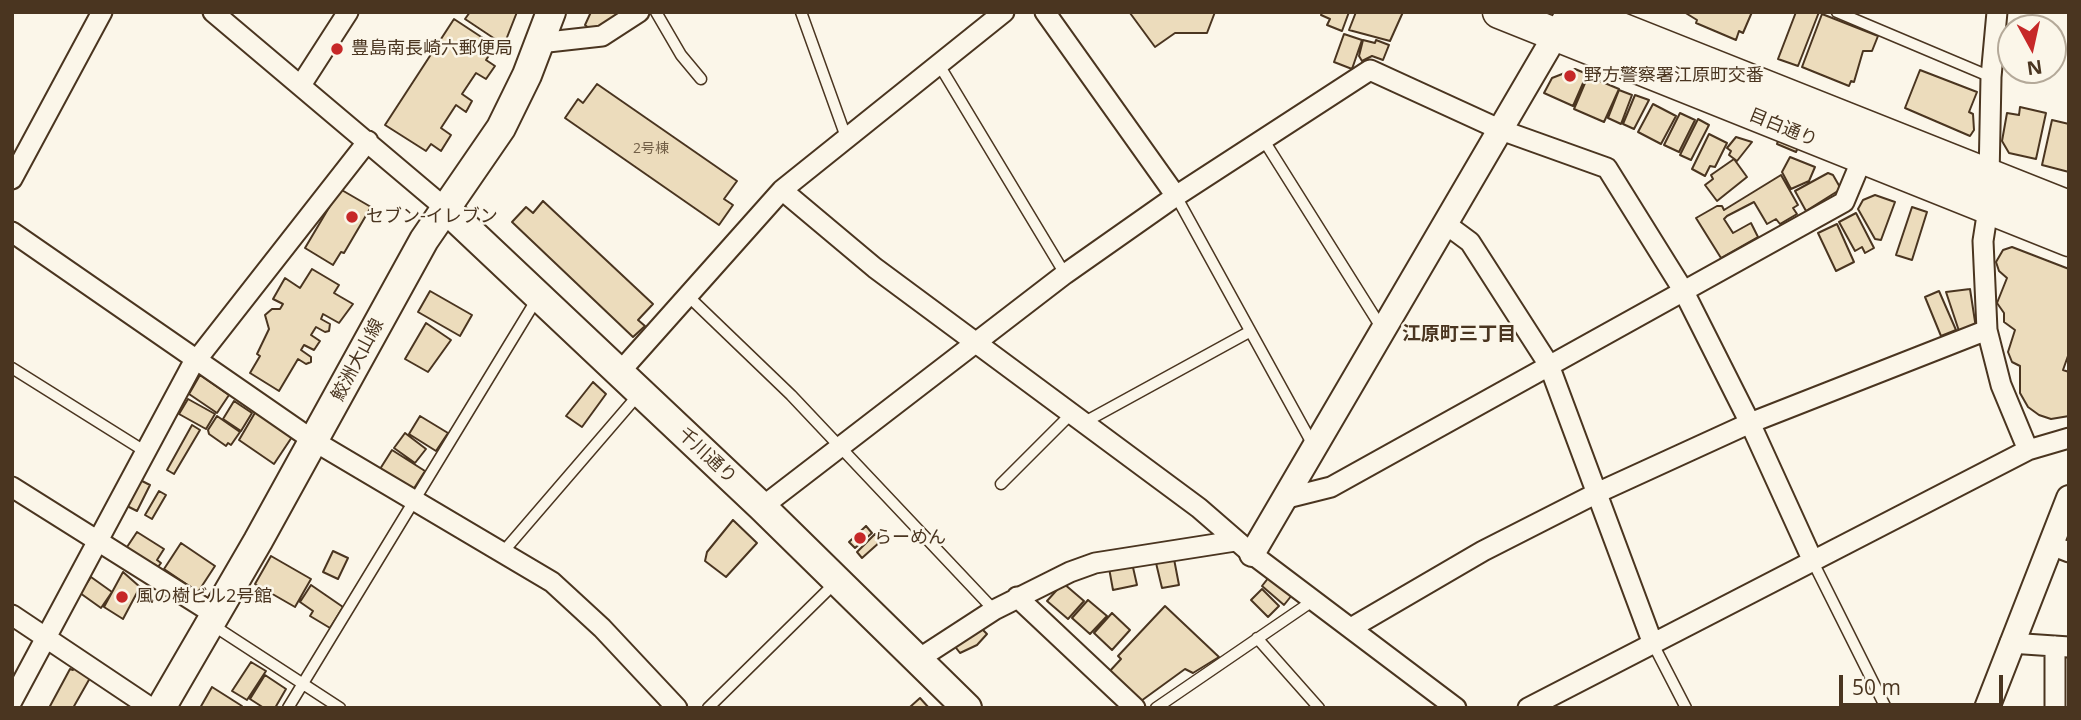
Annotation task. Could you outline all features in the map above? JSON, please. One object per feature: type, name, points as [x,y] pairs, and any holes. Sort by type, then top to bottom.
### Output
[{"type":"main road","name":"鮫洲大山線","points":[[160,708],[314,441],[408,267],[501,128],[551,12]]},
{"type":"main road","name":"目白通り","points":[[1499,12],[1562,24],[1862,159],[2069,240]]},
{"type":"main road","name":"目白通り","points":[[1578,12],[1989,178],[2069,207]]},
{"type":"main road","name":"千川通り","points":[[445,208],[639,394],[762,507],[965,707]]},
{"type":"street","points":[[12,179],[102,12]]},
{"type":"street","points":[[213,12],[445,208]]},
{"type":"street","points":[[301,85],[348,12]]},
{"type":"street","points":[[539,43],[602,36],[639,12]]},
{"type":"street","points":[[618,374],[782,190],[1004,12]]},
{"type":"street","points":[[1045,12],[1176,196]]},
{"type":"street","points":[[1989,178],[1991,77],[1997,12]]},
{"type":"street","points":[[918,660],[1017,597],[1095,563],[1244,547],[1287,498],[1562,24]]},
{"type":"street","points":[[762,507],[973,342],[1065,274],[1176,196],[1370,70],[1501,130],[1606,168],[1683,290],[1750,423],[1812,559]]},
{"type":"street","points":[[12,701],[196,360],[368,141]]},
{"type":"street","points":[[1287,498],[1331,487],[1844,202],[1862,159]]},
{"type":"street","points":[[782,190],[875,268],[1199,508],[1244,547],[1456,708]]},
{"type":"street","points":[[1988,209],[1983,241],[1987,330],[2001,385],[2028,450]]},
{"type":"street","points":[[1447,225],[1469,242],[1549,365],[1653,644]]},
{"type":"street","points":[[12,232],[314,441],[552,582],[603,628],[677,708]]},
{"type":"street","points":[[1351,628],[1483,551],[1597,493],[1750,423],[1987,330]]},
{"type":"street","points":[[1528,708],[1812,559],[2028,450],[2069,438]]},
{"type":"street","points":[[12,487],[211,619]]},
{"type":"street","points":[[1987,708],[2010,643],[2060,549],[2069,498]]},
{"type":"street","points":[[1017,597],[1135,708]]},
{"type":"street","points":[[12,615],[151,708]]},
{"type":"street","points":[[2010,643],[2062,646],[2054,708]]},
{"type":"lane","points":[[656,12],[681,55],[701,79]]},
{"type":"lane","points":[[801,12],[846,137]]},
{"type":"lane","points":[[1837,12],[1991,77]]},
{"type":"lane","points":[[938,63],[1065,274]]},
{"type":"lane","points":[[1263,139],[1384,330]]},
{"type":"lane","points":[[1176,196],[1248,332],[1315,449]]},
{"type":"lane","points":[[688,296],[840,446],[994,610]]},
{"type":"lane","points":[[288,708],[538,297]]},
{"type":"lane","points":[[1001,484],[1077,418],[1248,332]]},
{"type":"lane","points":[[12,368],[146,452]]},
{"type":"lane","points":[[503,552],[639,394]]},
{"type":"lane","points":[[1812,559],[1886,708]]},
{"type":"lane","points":[[708,708],[837,581]]},
{"type":"lane","points":[[1156,708],[1314,600]]},
{"type":"lane","points":[[211,619],[302,685],[340,708]]},
{"type":"lane","points":[[1257,638],[1319,708]]},
{"type":"lane","points":[[1653,644],[1686,708]]},
{"type":"building","points":[[470,12],[517,12],[504,45],[465,19]]},
{"type":"building","points":[[591,12],[623,12],[600,27],[590,29],[585,25]]},
{"type":"building","points":[[1215,12],[1207,33],[1175,33],[1155,47],[1130,13]]},
{"type":"building","points":[[1322,12],[1349,12],[1342,31],[1327,25],[1330,19],[1321,15]]},
{"type":"building","points":[[1356,12],[1403,12],[1390,41],[1349,30]]},
{"type":"building","points":[[1684,12],[1752,12],[1743,33],[1739,31],[1736,40],[1696,23],[1697,20]]},
{"type":"building","points":[[1796,12],[1819,12],[1798,66],[1778,59]]},
{"type":"building","points":[[1822,14],[1878,36],[1872,51],[1863,51],[1854,82],[1851,81],[1849,86],[1802,67]]},
{"type":"building","points":[[454,19],[495,46],[486,60],[495,66],[486,79],[476,73],[462,94],[472,101],[466,112],[456,105],[441,128],[451,135],[441,151],[431,144],[426,151],[385,125]]},
{"type":"building","points":[[1344,34],[1362,40],[1352,69],[1334,62]]},
{"type":"building","points":[[1363,40],[1375,43],[1376,40],[1389,45],[1383,60],[1372,56],[1362,61],[1359,56]]},
{"type":"building","name":"野方警察署江原町交番","points":[[1575,69],[1587,74],[1573,106],[1544,93],[1552,78]]},
{"type":"building","points":[[1920,70],[1977,92],[1969,112],[1973,114],[1974,130],[1970,136],[1905,108]]},
{"type":"building","points":[[1588,76],[1619,89],[1604,122],[1574,109]]},
{"type":"building","points":[[597,84],[737,181],[724,199],[733,205],[719,225],[565,118],[578,99],[583,103]]},
{"type":"building","points":[[1619,90],[1632,95],[1621,124],[1608,118]]},
{"type":"building","points":[[1635,95],[1649,100],[1634,129],[1623,124]]},
{"type":"building","points":[[1653,104],[1676,116],[1661,144],[1638,132]]},
{"type":"building","points":[[2020,107],[2046,113],[2036,159],[2009,153],[2002,141],[2007,113],[2019,115]]},
{"type":"building","points":[[1680,113],[1695,120],[1679,152],[1664,145]]},
{"type":"building","points":[[1698,119],[1709,125],[1691,160],[1680,155]]},
{"type":"building","points":[[2052,120],[2069,124],[2069,172],[2042,165]]},
{"type":"building","points":[[1709,134],[1727,143],[1715,167],[1710,166],[1705,176],[1692,169]]},
{"type":"building","points":[[1736,137],[1752,142],[1737,161],[1729,155],[1731,151],[1727,148]]},
{"type":"building","points":[[1779,137],[1799,145],[1796,152],[1777,144]]},
{"type":"building","points":[[1790,157],[1815,167],[1809,181],[1791,189],[1782,172]]},
{"type":"building","points":[[1734,159],[1747,177],[1717,201],[1705,185],[1713,179],[1711,175]]},
{"type":"building","points":[[1828,173],[1833,175],[1841,189],[1806,211],[1795,191]]},
{"type":"building","points":[[1781,175],[1798,205],[1793,208],[1797,214],[1780,224],[1776,219],[1767,224],[1754,202],[1727,216],[1724,219],[1733,233],[1751,223],[1758,237],[1721,258],[1696,218],[1717,206],[1722,206],[1724,210]]},
{"type":"building","points":[[340,189],[371,207],[344,253],[341,252],[333,265],[305,248]]},
{"type":"building","points":[[1875,195],[1895,202],[1881,240],[1875,239],[1858,209],[1863,200]]},
{"type":"building","points":[[543,201],[653,304],[638,320],[645,326],[633,337],[512,222],[526,207],[533,213]]},
{"type":"building","points":[[1912,207],[1927,212],[1912,260],[1896,255]]},
{"type":"building","points":[[1856,213],[1874,248],[1865,253],[1862,247],[1855,251],[1839,222]]},
{"type":"building","points":[[1837,224],[1854,262],[1836,271],[1818,233]]},
{"type":"building","points":[[2012,247],[2069,269],[2069,353],[2063,370],[2069,372],[2069,416],[2051,419],[2039,415],[2028,407],[2020,393],[2020,366],[2012,362],[2008,352],[2015,330],[2004,322],[2004,313],[1997,303],[2007,278],[1999,271],[1996,262],[2003,250]]},
{"type":"building","points":[[312,269],[339,285],[334,293],[353,304],[339,323],[323,314],[321,319],[330,324],[329,331],[325,332],[316,327],[311,335],[320,341],[314,350],[304,345],[301,350],[311,357],[311,362],[306,364],[298,359],[279,391],[250,373],[260,356],[257,354],[269,329],[265,315],[272,309],[280,309],[283,304],[273,299],[285,278],[300,288]]},
{"type":"building","points":[[1970,289],[1976,328],[1960,334],[1946,292]]},
{"type":"building","points":[[430,291],[472,315],[460,336],[418,312]]},
{"type":"building","points":[[1939,291],[1956,330],[1941,336],[1925,297]]},
{"type":"building","points":[[426,323],[451,340],[428,372],[405,359]]},
{"type":"building","points":[[200,375],[229,395],[217,413],[189,394]]},
{"type":"building","points":[[593,382],[606,394],[582,427],[566,416]]},
{"type":"building","points":[[188,399],[215,414],[206,429],[179,414]]},
{"type":"building","points":[[234,401],[252,413],[241,431],[223,419]]},
{"type":"building","points":[[256,411],[292,437],[274,464],[239,440]]},
{"type":"building","points":[[217,416],[240,432],[231,445],[228,443],[226,446],[209,434],[208,430]]},
{"type":"building","points":[[420,416],[448,433],[436,451],[409,434]]},
{"type":"building","points":[[192,425],[200,430],[174,474],[167,470]]},
{"type":"building","points":[[405,433],[426,449],[415,463],[394,448]]},
{"type":"building","points":[[392,450],[425,471],[413,490],[380,469]]},
{"type":"building","points":[[140,480],[150,485],[137,511],[127,506]]},
{"type":"building","points":[[159,491],[166,495],[152,519],[145,515]]},
{"type":"building","points":[[733,520],[757,543],[726,577],[705,561],[707,552]]},
{"type":"building","points":[[866,526],[872,533],[855,548],[849,542]]},
{"type":"building","points":[[137,532],[164,549],[157,560],[161,563],[158,567],[154,564],[152,567],[125,550]]},
{"type":"building","points":[[875,534],[881,541],[862,558],[857,552]]},
{"type":"building","points":[[181,543],[215,566],[198,592],[164,569]]},
{"type":"building","points":[[333,551],[348,558],[338,579],[323,572]]},
{"type":"building","points":[[271,556],[311,579],[295,607],[255,584]]},
{"type":"building","points":[[1174,559],[1179,585],[1162,588],[1156,563]]},
{"type":"building","points":[[1132,563],[1137,585],[1113,590],[1109,568]]},
{"type":"building","name":"風の樹ビル2号館","points":[[123,572],[140,587],[123,619],[104,607]]},
{"type":"building","points":[[91,577],[112,592],[101,608],[80,593]]},
{"type":"building","points":[[1269,577],[1292,595],[1284,605],[1262,586]]},
{"type":"building","points":[[1063,583],[1084,601],[1068,619],[1047,601]]},
{"type":"building","points":[[311,585],[343,607],[330,628],[310,616],[313,611],[300,602]]},
{"type":"building","points":[[1262,589],[1279,606],[1268,617],[1251,600]]},
{"type":"building","points":[[1088,600],[1107,616],[1090,634],[1072,618]]},
{"type":"building","points":[[1165,606],[1219,657],[1193,673],[1185,669],[1141,701],[1109,672],[1121,659],[1118,656]]},
{"type":"building","points":[[1112,613],[1130,630],[1112,650],[1094,633]]},
{"type":"building","points":[[980,627],[987,634],[977,645],[960,653],[953,644]]},
{"type":"building","points":[[251,662],[266,671],[247,700],[232,691]]},
{"type":"building","points":[[75,667],[90,678],[73,708],[49,708],[70,669]]},
{"type":"building","points":[[265,675],[286,689],[275,708],[264,708],[250,699]]},
{"type":"building","points":[[212,687],[242,706],[241,708],[200,708]]},
{"type":"building","points":[[920,698],[929,708],[909,708],[910,707]]},
{"type":"place","name":"豊島南長崎六郵便局","points":[[337,49]]},
{"type":"place","name":"野方警察署江原町交番","points":[[1570,76]]},
{"type":"place","name":"セブン-イレブン","points":[[352,217]]},
{"type":"place","name":"らーめん","points":[[860,538]]},
{"type":"place","name":"風の樹ビル2号館","points":[[122,597]]},
{"type":"district","name":"江原町三丁目","points":[[1459,335]]}]
